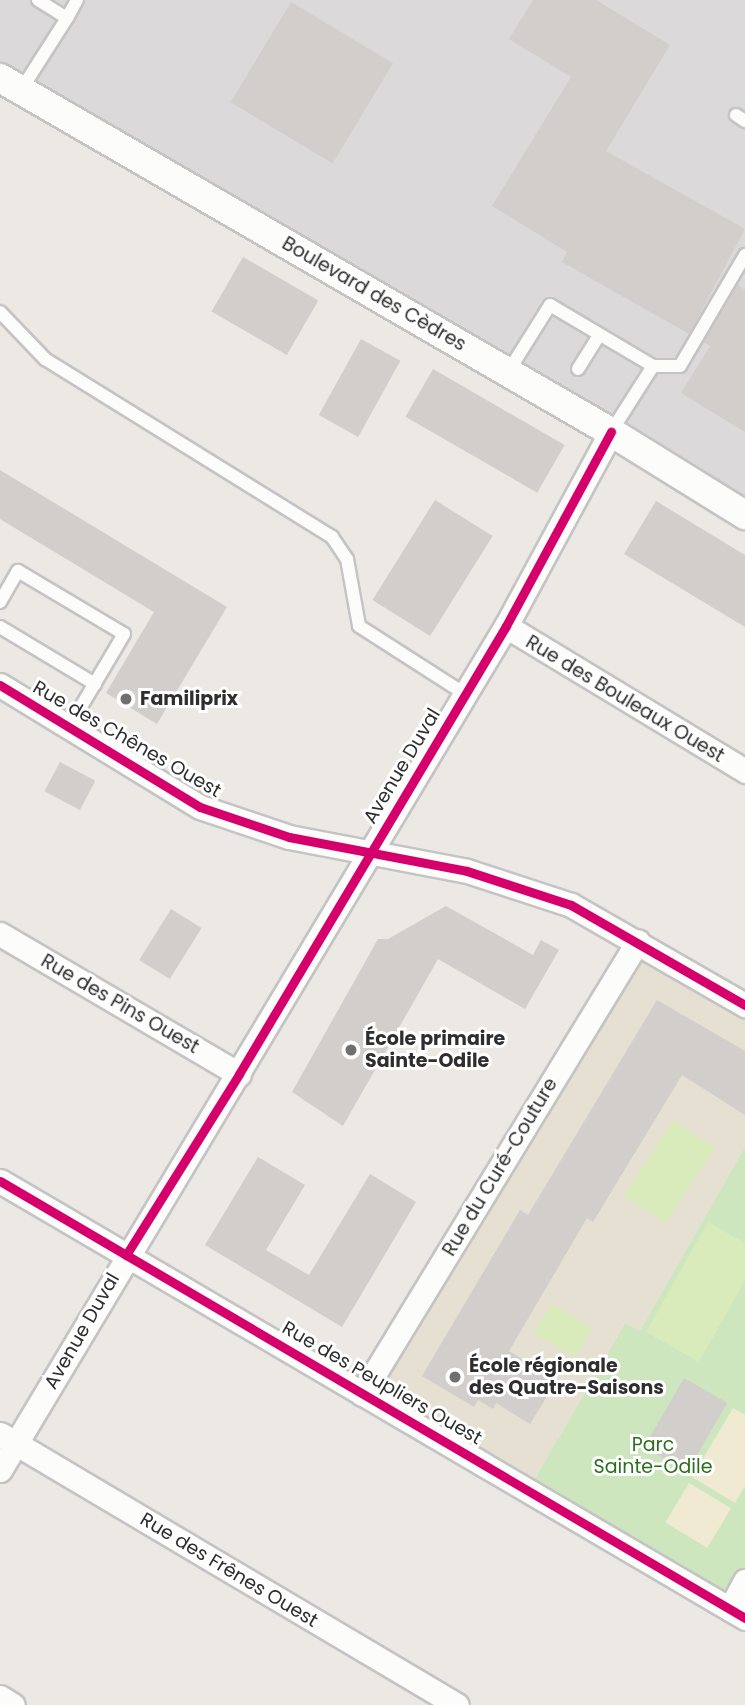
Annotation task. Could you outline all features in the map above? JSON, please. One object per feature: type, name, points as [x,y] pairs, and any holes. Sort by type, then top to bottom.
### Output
[{"type":"street","name":"Boulevard des Cèdres","points":[[10,84],[611,432],[745,515]]},
{"type":"street","name":"Avenue Duval","points":[[0,1470],[8,1439],[240,1074],[506,626],[611,432]]},
{"type":"street","name":"Rue des Bouleaux Ouest","points":[[506,626],[745,771]]},
{"type":"street","name":"Rue des Chênes Ouest","points":[[0,685],[200,807],[289,837],[467,871],[571,905],[638,941],[745,1005]]},
{"type":"street","name":"Rue des Pins Ouest","points":[[0,934],[240,1074]]},
{"type":"street","name":"Rue du Curé-Couture","points":[[362,1394],[638,941]]},
{"type":"street","name":"Rue des Peupliers Ouest","points":[[0,1181],[737,1613]]},
{"type":"street","name":"Rue des Frênes Ouest","points":[[8,1439],[457,1705]]},
{"type":"street","points":[[737,1613],[745,1580]]},
{"type":"street","points":[[0,1698],[13,1705]]},
{"type":"lane","points":[[38,0],[67,18]]},
{"type":"lane","points":[[10,84],[67,18],[77,0]]},
{"type":"lane","points":[[508,372],[550,305],[653,366],[680,366],[745,255]]},
{"type":"lane","points":[[0,312],[45,359],[332,537],[347,559],[359,626],[466,694]]},
{"type":"lane","points":[[579,369],[599,335]]},
{"type":"lane","points":[[611,432],[653,366]]},
{"type":"lane","points":[[0,603],[18,571],[124,634],[69,727]]},
{"type":"lane","points":[[0,627],[95,684]]},
{"type":"shaded area","points":[[0,0],[745,0],[745,511],[0,79]]},
{"type":"shaded area","points":[[638,941],[745,1005],[745,1147],[640,1331],[624,1324],[529,1489],[362,1394]]},
{"type":"green space","points":[[673,1120],[715,1147],[666,1223],[624,1195]]},
{"type":"green space","name":"Parc Sainte-Odile","points":[[745,1147],[745,1580],[730,1609],[529,1489],[625,1323],[640,1331]]},
{"type":"green space","points":[[708,1222],[745,1243],[745,1280],[699,1362],[646,1332]]},
{"type":"green space","points":[[551,1304],[593,1328],[576,1357],[534,1333]]},
{"type":"sand","points":[[733,1408],[745,1415],[745,1486],[735,1503],[692,1477]]},
{"type":"sand","points":[[689,1483],[731,1508],[707,1548],[665,1522]]},
{"type":"building","points":[[533,0],[596,0],[670,45],[606,151],[745,229],[689,334],[562,262],[567,252],[492,206],[571,77],[509,39]]},
{"type":"building","points":[[291,2],[393,63],[333,164],[231,102]]},
{"type":"building","points":[[243,257],[318,300],[287,355],[212,312]]},
{"type":"building","points":[[738,285],[745,290],[745,432],[681,393],[710,346],[704,342]]},
{"type":"building","points":[[361,339],[400,361],[358,437],[319,415]]},
{"type":"building","points":[[433,369],[565,445],[537,493],[406,417]]},
{"type":"building","points":[[0,470],[227,607],[157,724],[106,693],[154,612],[0,519]]},
{"type":"building","points":[[435,500],[493,536],[430,636],[372,600]]},
{"type":"building","points":[[656,501],[745,555],[745,627],[624,554]]},
{"type":"building","points":[[60,762],[95,781],[80,810],[45,791]]},
{"type":"building","name":"École primaire Sainte-Odile","points":[[446,906],[533,955],[541,940],[559,950],[525,1009],[438,959],[343,1126],[292,1092],[378,939],[388,939]]},
{"type":"building","points":[[171,909],[202,928],[170,979],[139,960]]},
{"type":"building","points":[[657,1000],[745,1051],[745,1115],[682,1075],[593,1222],[587,1218],[509,1351],[557,1380],[530,1424],[496,1403],[493,1409],[478,1400],[474,1407],[422,1376],[520,1210],[528,1215]]},
{"type":"building","points":[[258,1157],[305,1185],[266,1250],[309,1275],[370,1174],[416,1202],[342,1327],[205,1245]]},
{"type":"building","points":[[684,1378],[727,1403],[687,1472],[644,1447]]},
{"type":"cycle path","points":[[126,1255],[239,1074],[506,626],[611,432]]},
{"type":"cycle path","points":[[0,685],[200,807],[289,837],[467,871],[571,905],[745,1005]]},
{"type":"cycle path","points":[[0,1181],[745,1618]]},
{"type":"place","name":"Familiprix","points":[[126,699]]},
{"type":"place","name":"École primaire Sainte-Odile","points":[[351,1050]]},
{"type":"place","name":"École régionale des Quatre-Saisons","points":[[455,1377]]}]
